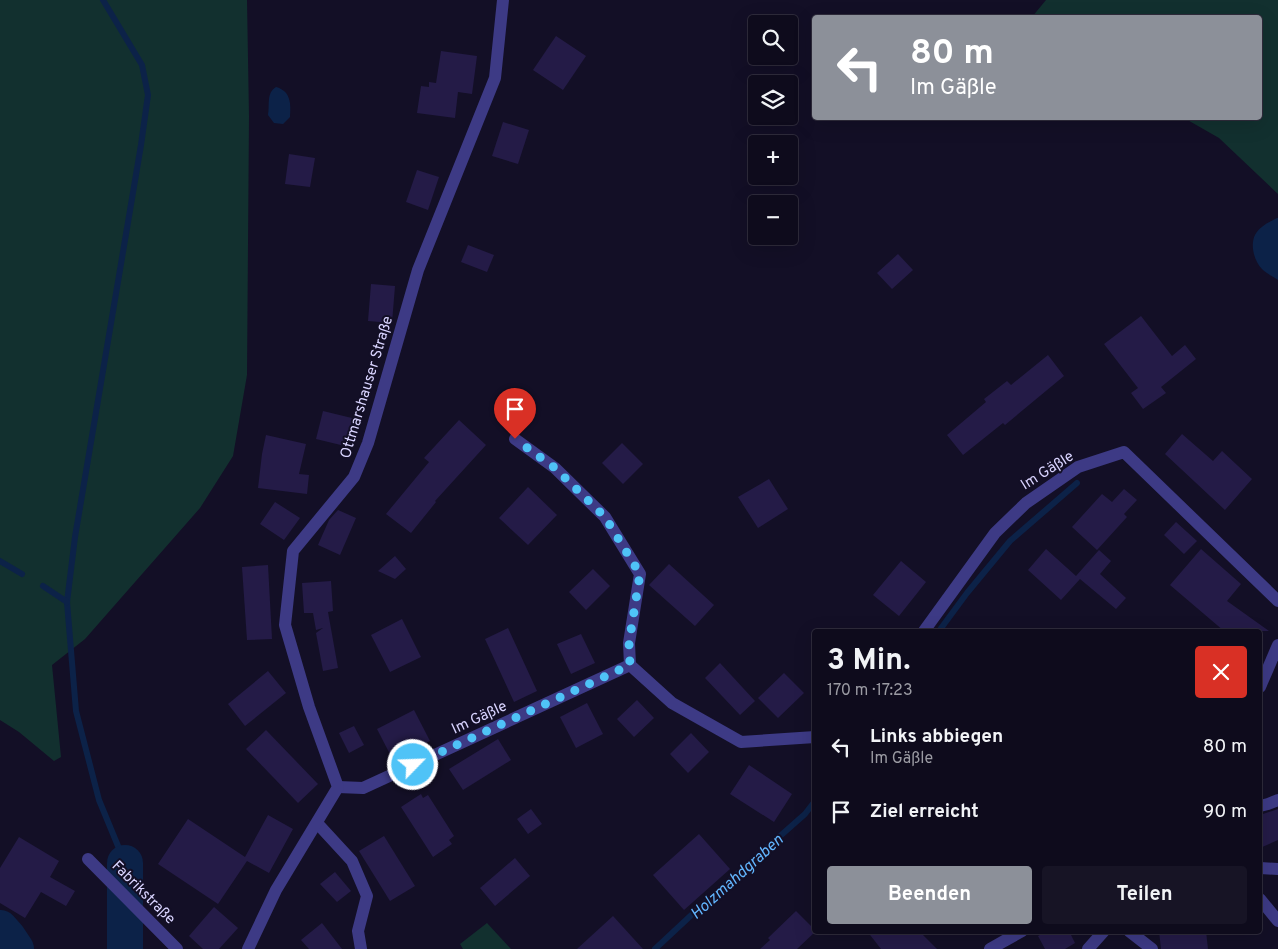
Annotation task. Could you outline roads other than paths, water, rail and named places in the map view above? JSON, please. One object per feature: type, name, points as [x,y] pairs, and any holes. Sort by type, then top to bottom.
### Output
[{"type":"street","name":"Ottmarshauser Straße","points":[[338,787],[309,708],[284,625],[293,551],[354,477],[368,443],[418,270],[495,78],[504,0]]},
{"type":"street","points":[[515,439],[555,468],[605,517],[640,574],[629,643],[630,665],[672,703],[741,742],[812,737]]},
{"type":"street","name":"Im Gäßle","points":[[925,629],[994,533],[1026,503],[1078,468],[1124,452],[1278,600]]},
{"type":"street","points":[[1262,682],[1278,645]]},
{"type":"street","name":"Im Gäßle","points":[[338,787],[363,788],[630,665]]},
{"type":"street","points":[[248,949],[276,890],[338,787]]},
{"type":"street","points":[[1262,806],[1278,800]]},
{"type":"street","points":[[317,823],[352,861],[367,896],[358,931],[361,949]]},
{"type":"street","name":"Fabrikstraße","points":[[88,859],[177,949]]},
{"type":"street","points":[[1262,868],[1278,869]]},
{"type":"street","points":[[1262,901],[1278,921]]},
{"type":"street","points":[[990,949],[1017,934]]},
{"type":"street","points":[[1088,949],[1101,934]]},
{"type":"street","points":[[1133,934],[1152,949]]},
{"type":"water","points":[[276,87],[285,92],[290,103],[290,117],[283,124],[274,123],[268,115],[271,92]]},
{"type":"water","points":[[1277,218],[1278,280],[1259,266],[1253,248],[1257,232]]},
{"type":"water","points":[[118,904],[143,929],[143,949],[118,949]]},
{"type":"waterway","points":[[103,0],[142,65],[148,95],[75,537],[67,602],[76,711],[99,800],[125,863]]},
{"type":"waterway","name":"Holzmahdgraben","points":[[940,629],[967,593],[1010,541],[1077,483]]},
{"type":"waterway","points":[[0,561],[22,574]]},
{"type":"waterway","points":[[43,586],[67,602]]},
{"type":"waterway","name":"Holzmahdgraben","points":[[655,949],[805,814],[812,805]]},
{"type":"waterway","points":[[125,863],[125,949]]},
{"type":"waterway","points":[[0,928],[16,949]]}]
